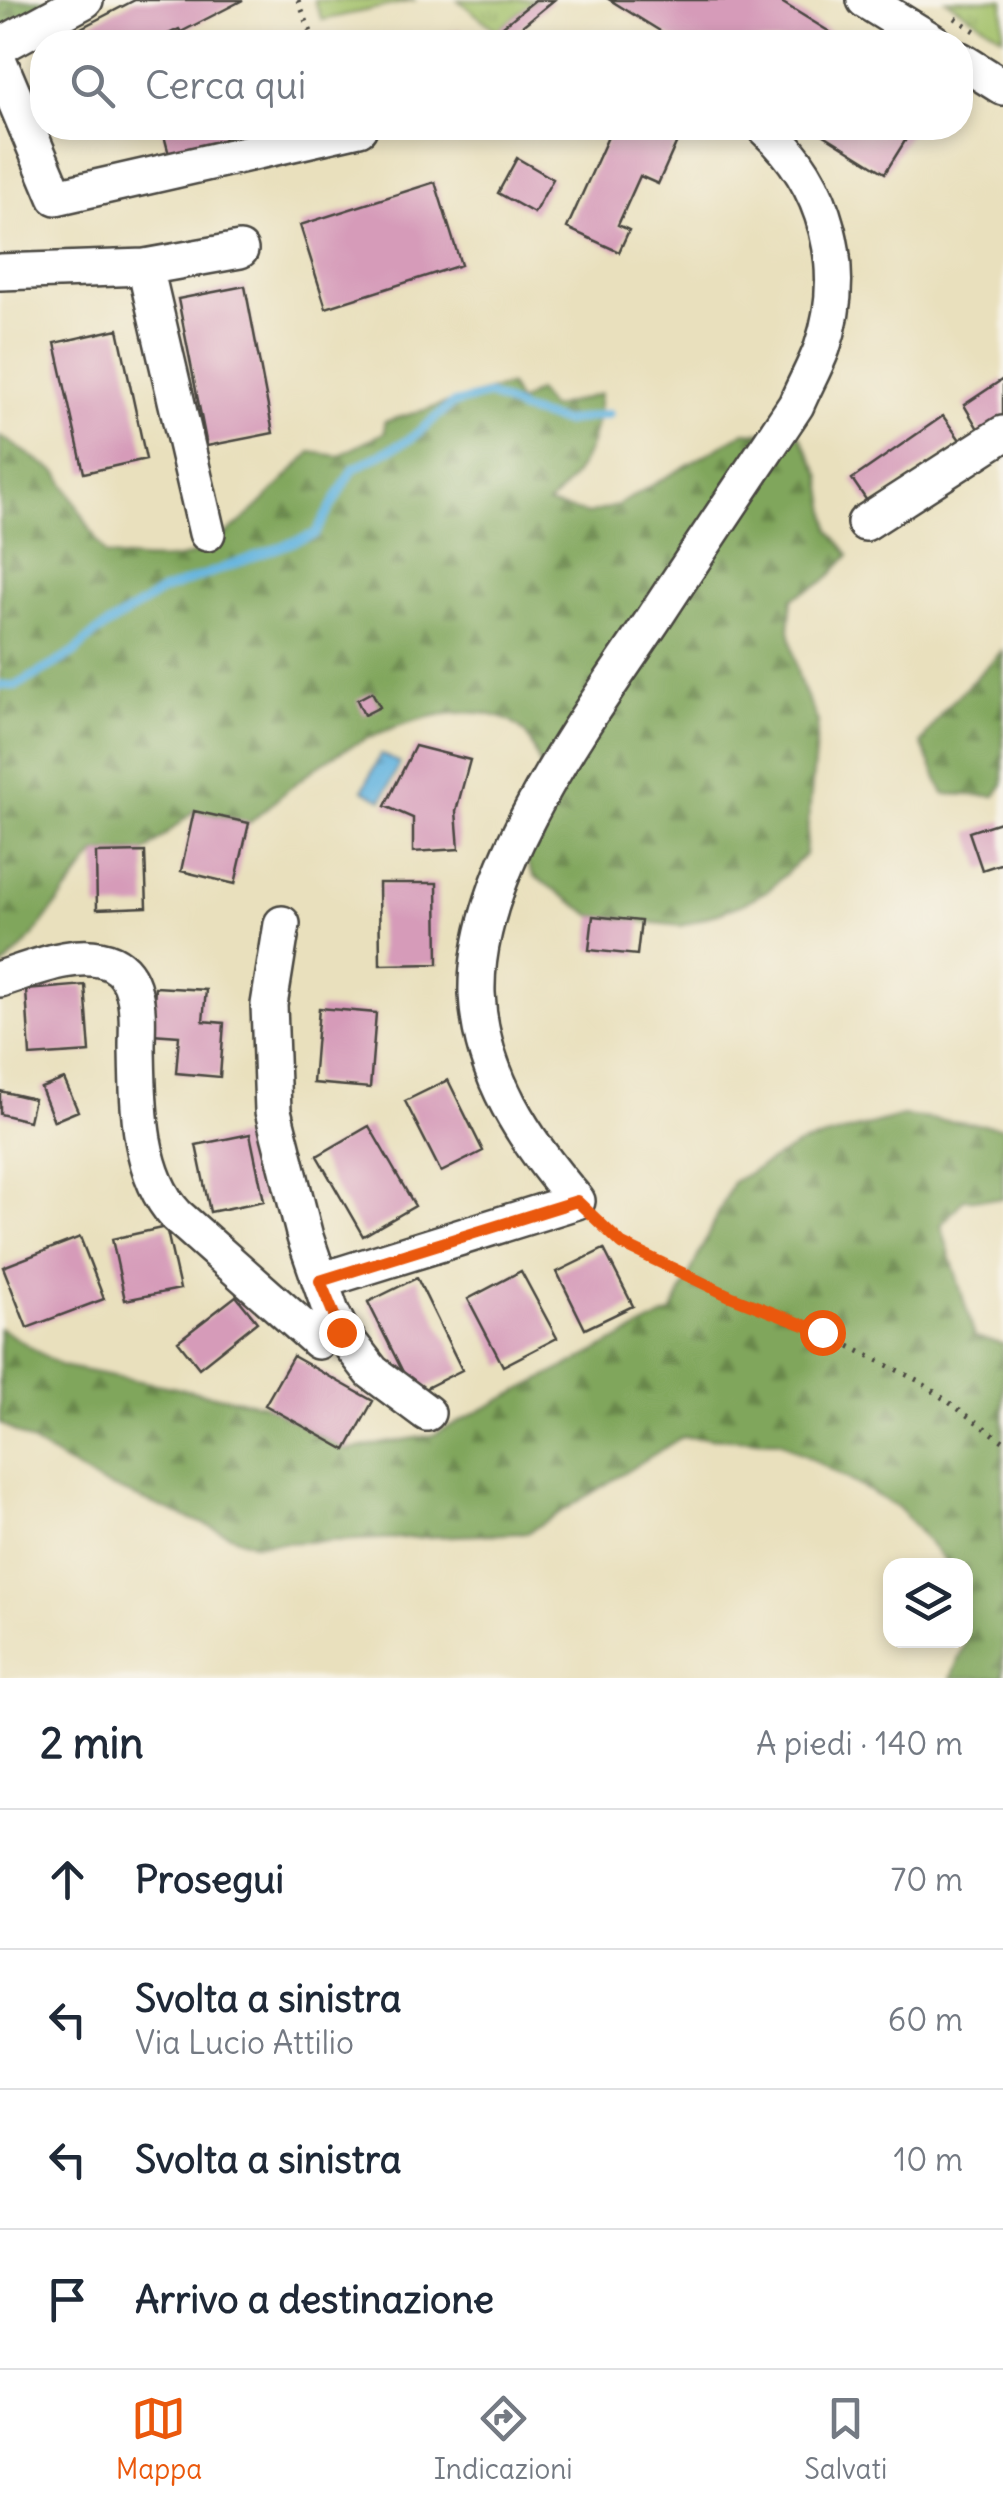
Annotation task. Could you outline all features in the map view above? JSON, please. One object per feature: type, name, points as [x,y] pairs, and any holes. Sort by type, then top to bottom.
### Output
[{"type":"street","points":[[0,46],[85,0]]},
{"type":"street","points":[[865,0],[938,26]]},
{"type":"street","points":[[974,50],[1003,87]]},
{"type":"street","points":[[0,64],[30,135]]},
{"type":"street","points":[[32,140],[56,197],[305,140]]},
{"type":"street","points":[[320,1281],[577,1201],[534,1148],[498,1083],[485,1048],[477,990],[483,944],[501,881],[520,835],[560,762],[796,405],[822,348],[835,282],[830,234],[804,176],[775,140]]},
{"type":"street","points":[[0,272],[145,266],[240,250]]},
{"type":"street","points":[[145,266],[207,533]]},
{"type":"street","points":[[865,522],[1003,434]]},
{"type":"street","points":[[282,924],[269,1005],[273,1111],[305,1236],[336,1322],[360,1358],[385,1384],[427,1413]]},
{"type":"street","points":[[0,979],[75,960],[101,960],[124,972],[135,995],[139,1104],[160,1194],[176,1215],[318,1341]]},
{"type":"path","points":[[298,0],[310,30]]},
{"type":"path","points":[[577,1201],[622,1244],[714,1289],[822,1332],[919,1381],[1003,1441]]},
{"type":"green space","points":[[0,0],[57,0],[0,31]]},
{"type":"green space","points":[[314,0],[416,0],[322,20]]},
{"type":"green space","points":[[458,0],[535,0],[498,30]]},
{"type":"green space","points":[[946,0],[1003,0],[1003,37]]},
{"type":"green space","points":[[509,385],[518,403],[537,391],[550,408],[600,394],[586,455],[571,480],[548,504],[588,514],[616,506],[745,432],[800,435],[821,476],[830,530],[849,555],[825,581],[792,598],[789,630],[799,679],[818,722],[805,855],[770,889],[740,905],[682,926],[593,916],[534,876],[513,836],[541,767],[527,736],[504,719],[479,713],[451,713],[393,728],[341,752],[302,778],[249,823],[194,811],[145,852],[96,853],[29,941],[0,970],[0,436],[58,473],[105,555],[174,559],[200,551],[234,528],[311,452],[338,456],[385,432],[384,422]]},
{"type":"green space","points":[[1003,650],[1003,784],[995,796],[944,794],[921,743],[942,712]]},
{"type":"green space","points":[[903,1116],[1003,1127],[1003,1199],[964,1199],[941,1225],[975,1337],[1003,1344],[1003,1678],[951,1678],[963,1648],[973,1648],[973,1558],[942,1558],[899,1508],[779,1441],[682,1437],[527,1533],[253,1544],[96,1481],[0,1423],[0,1328],[61,1366],[265,1405],[346,1450],[433,1435],[672,1312],[733,1182],[800,1144]]},
{"type":"water","points":[[381,754],[400,763],[382,800],[363,790]]},
{"type":"building","points":[[135,0],[243,0],[185,30],[77,30]]},
{"type":"building","points":[[535,0],[554,0],[517,30],[498,30]]},
{"type":"building","points":[[610,0],[778,0],[827,30],[659,30]]},
{"type":"building","points":[[165,140],[225,140],[226,145],[170,158]]},
{"type":"building","points":[[607,140],[678,140],[658,184],[640,176],[618,225],[629,230],[619,252],[567,228]]},
{"type":"building","points":[[832,140],[906,140],[885,173]]},
{"type":"building","points":[[517,158],[553,179],[534,213],[498,193]]},
{"type":"building","points":[[435,182],[461,265],[326,308],[300,225]]},
{"type":"building","points":[[245,286],[273,433],[207,446],[178,299]]},
{"type":"building","points":[[118,329],[146,459],[84,473],[55,343]]},
{"type":"building","points":[[1003,379],[1003,430],[985,441],[964,405]]},
{"type":"building","points":[[943,416],[960,440],[869,504],[852,479]]},
{"type":"building","points":[[372,692],[380,707],[364,715],[357,700]]},
{"type":"building","points":[[415,746],[470,760],[456,811],[459,849],[413,852],[413,818],[385,806]]},
{"type":"building","points":[[194,811],[249,823],[235,884],[181,871]]},
{"type":"building","points":[[1003,821],[1003,863],[982,870],[969,832]]},
{"type":"building","points":[[145,852],[147,907],[97,909],[96,853]]},
{"type":"building","points":[[379,883],[437,883],[438,964],[380,965]]},
{"type":"building","points":[[593,916],[641,921],[637,955],[589,950]]},
{"type":"building","points":[[85,985],[90,1052],[30,1056],[26,990]]},
{"type":"building","points":[[155,987],[206,990],[203,1021],[224,1023],[220,1077],[176,1073],[179,1036],[152,1034]]},
{"type":"building","points":[[319,1008],[376,1013],[370,1088],[313,1083]]},
{"type":"building","points":[[64,1079],[78,1111],[54,1121],[41,1088]]},
{"type":"building","points":[[448,1080],[483,1151],[441,1172],[405,1101]]},
{"type":"building","points":[[0,1091],[34,1099],[29,1121],[0,1114]]},
{"type":"building","points":[[369,1126],[415,1206],[363,1236],[317,1156]]},
{"type":"building","points":[[250,1134],[264,1201],[210,1212],[196,1145]]},
{"type":"building","points":[[166,1227],[180,1289],[125,1300],[112,1239]]},
{"type":"building","points":[[80,1237],[104,1299],[27,1328],[3,1267]]},
{"type":"building","points":[[604,1249],[633,1306],[585,1329],[557,1272]]},
{"type":"building","points":[[521,1271],[557,1338],[503,1366],[468,1299]]},
{"type":"building","points":[[417,1278],[462,1370],[414,1394],[368,1302]]},
{"type":"building","points":[[236,1296],[257,1322],[199,1368],[178,1341]]},
{"type":"building","points":[[293,1356],[373,1401],[346,1450],[265,1405]]},
{"type":"waterway","points":[[0,685],[16,686],[74,653],[93,635],[162,591],[315,534],[353,469],[410,439],[452,404],[489,395],[523,411],[563,422],[609,414]]},
{"type":"route","points":[[341,1332],[320,1281],[577,1201],[622,1244],[730,1296],[822,1332]]}]
